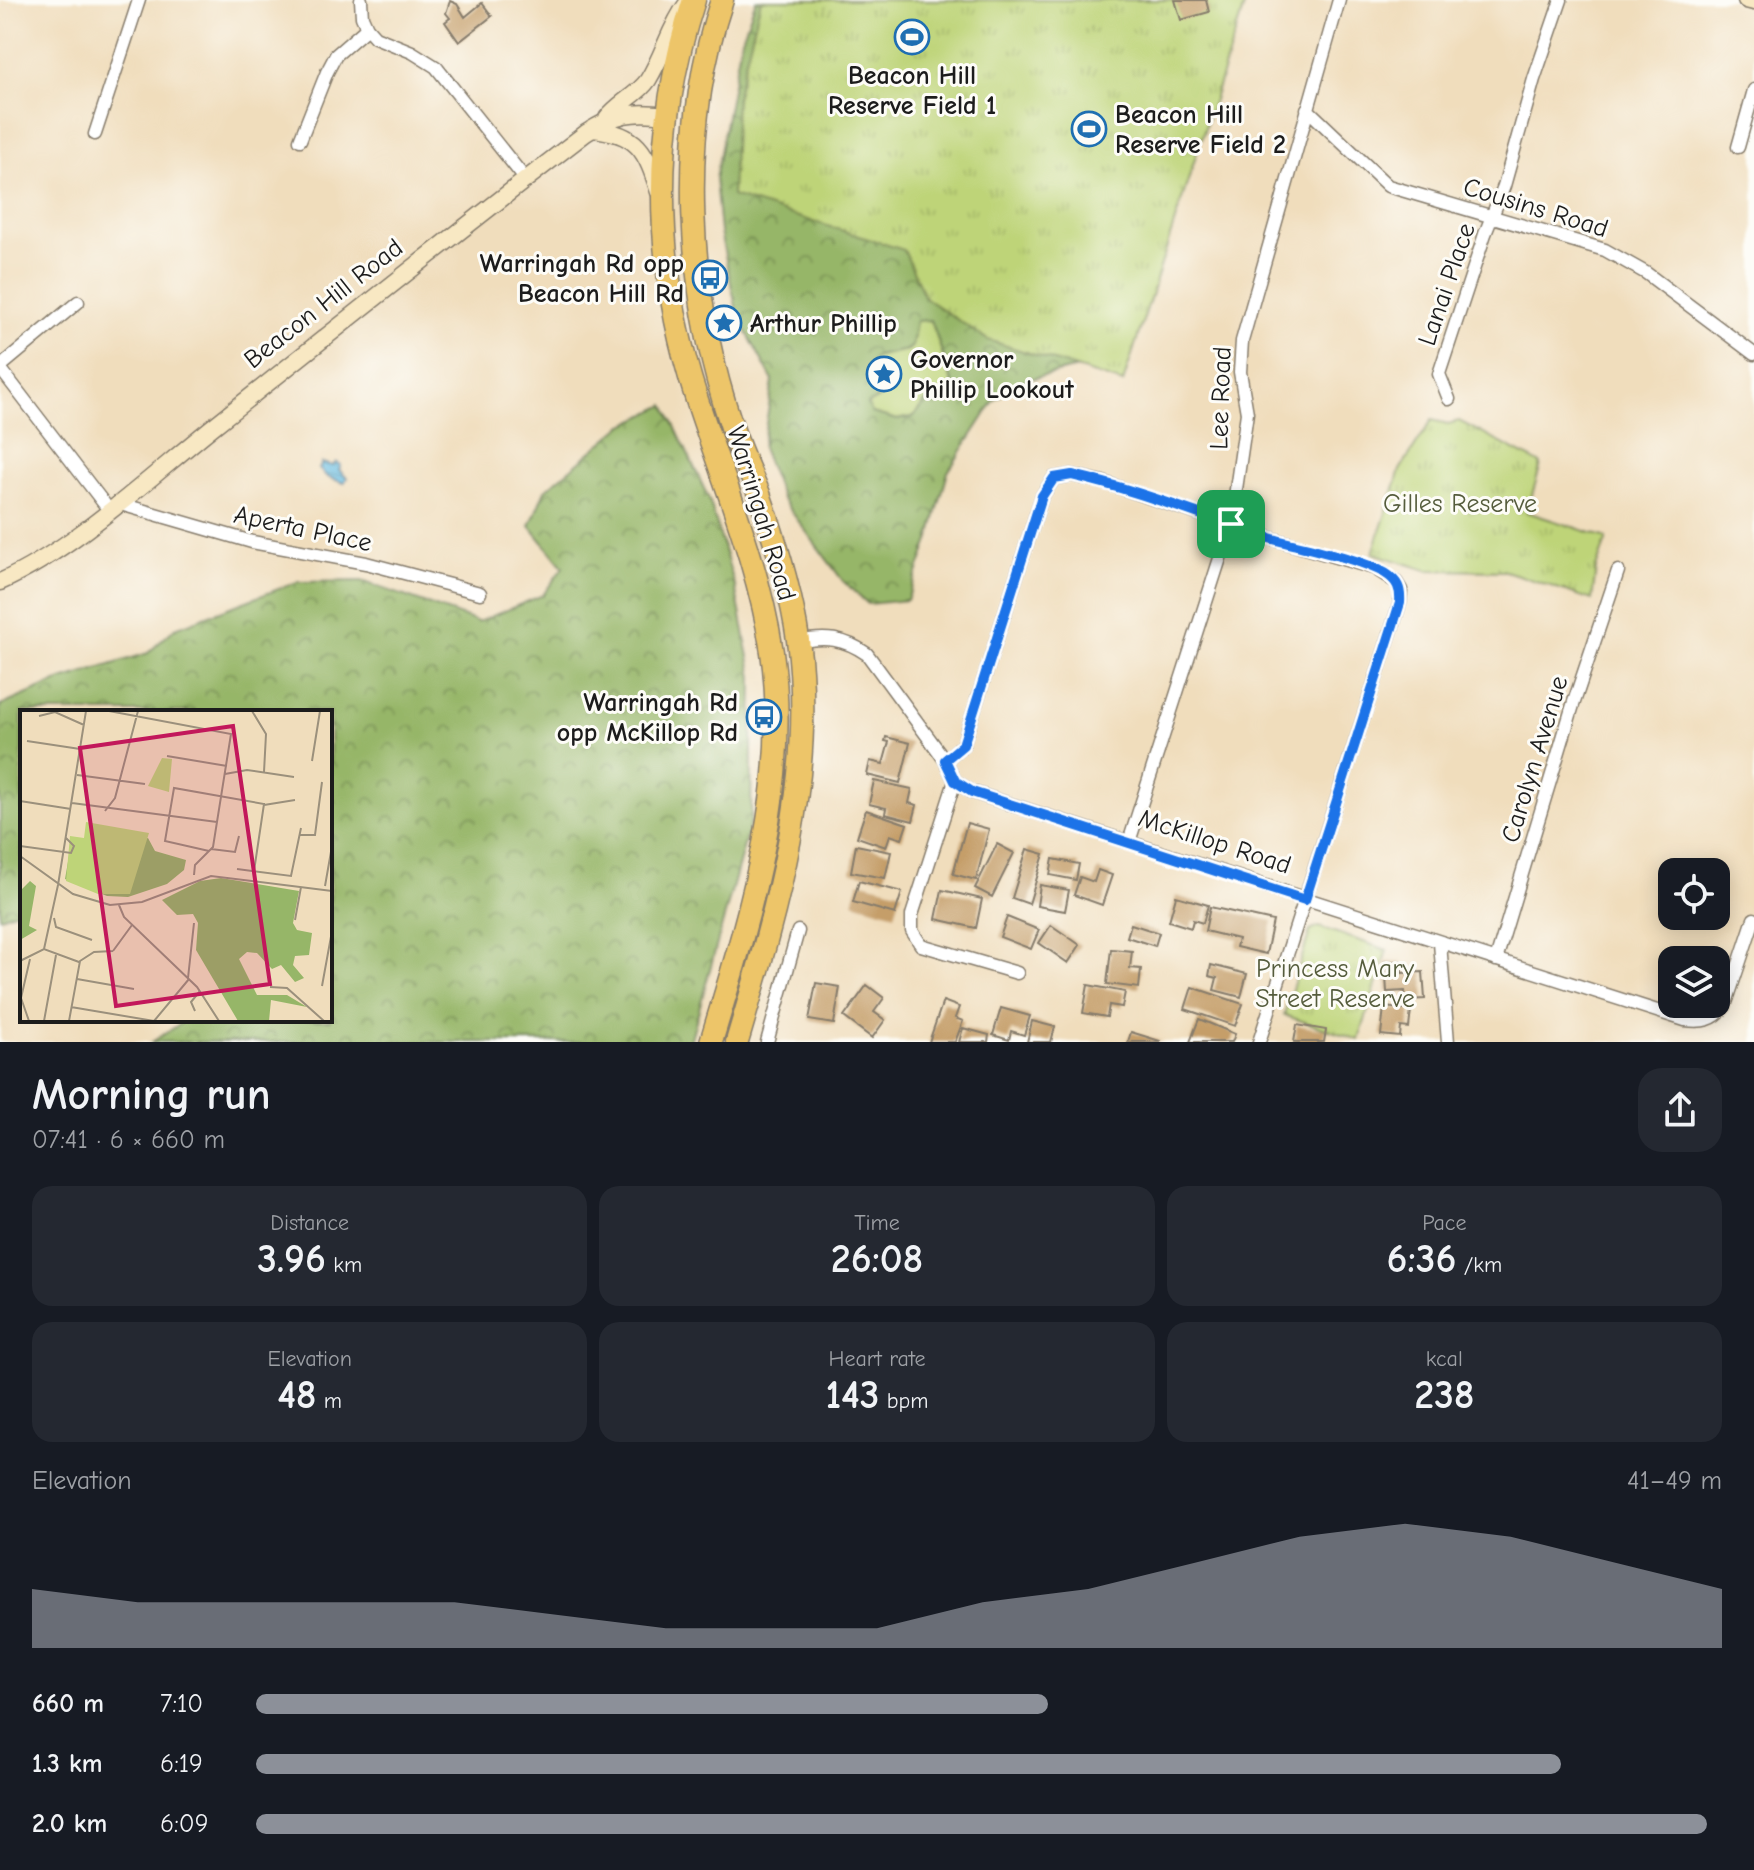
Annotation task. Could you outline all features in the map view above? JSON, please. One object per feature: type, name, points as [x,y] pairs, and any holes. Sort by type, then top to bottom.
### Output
[{"type":"highway","name":"Warringah Road","points":[[692,0],[666,115],[662,201],[667,267],[681,345],[738,515],[771,647],[777,720],[770,816],[749,916],[711,1042]]},
{"type":"highway","name":"Warringah Road","points":[[722,0],[706,62],[697,121],[695,254],[705,332],[717,382],[777,546],[789,592],[798,642],[803,724],[796,815],[782,885],[737,1042]]},
{"type":"highway","name":"Beacon Hill Road","points":[[666,115],[697,121]]},
{"type":"highway","points":[[771,647],[798,642]]},
{"type":"main road","name":"Warringah Road","points":[[599,124],[646,83],[667,36],[692,0]]},
{"type":"main road","points":[[1746,0],[1754,2]]},
{"type":"main road","name":"Beacon Hill Road","points":[[0,582],[47,557],[113,507],[599,124],[635,113],[666,115]]},
{"type":"main road","points":[[599,124],[639,145],[650,165],[662,201]]},
{"type":"street","points":[[95,134],[139,0]]},
{"type":"street","points":[[361,0],[362,17],[375,37],[412,52],[436,67],[526,180]]},
{"type":"street","name":"Lee Road","points":[[1129,842],[1231,524],[1247,413],[1240,372],[1242,341],[1339,0]]},
{"type":"street","name":"Lanai Place","points":[[1449,399],[1439,374],[1485,234],[1494,216],[1561,0]]},
{"type":"street","points":[[300,140],[336,55],[367,28]]},
{"type":"street","points":[[1738,147],[1754,90]]},
{"type":"street","name":"Cousins Road","points":[[1307,109],[1388,186],[1605,250],[1646,273],[1754,354]]},
{"type":"street","points":[[78,302],[0,368],[113,507]]},
{"type":"street","points":[[945,760],[963,745],[1042,496],[1054,478],[1072,475],[1103,482],[1374,568],[1396,582],[1401,590],[1400,603],[1259,1042]]},
{"type":"street","name":"Aperta Place","points":[[113,507],[252,542],[366,563],[480,593]]},
{"type":"street","name":"Carolyn Avenue","points":[[1496,960],[1573,705],[1618,571]]},
{"type":"street","points":[[798,642],[821,637],[834,638],[867,654],[945,760],[955,781],[912,915],[912,931],[921,945],[1017,973]]},
{"type":"street","name":"McKillop Road","points":[[955,781],[972,792],[1685,1020],[1704,1022],[1717,1016],[1725,1006],[1754,919]]},
{"type":"street","points":[[767,1042],[798,931]]},
{"type":"street","points":[[1440,943],[1448,1042]]},
{"type":"green space","points":[[756,0],[813,0],[1087,366],[1017,382],[994,401],[948,472],[929,541],[907,600],[868,604],[843,581],[782,499],[762,448],[773,381],[738,316],[720,232],[715,179],[741,41]],"holes":[[[931,320],[954,387],[930,396],[913,417],[897,420],[872,413],[868,404],[882,396],[867,367],[876,356],[908,350],[912,346],[916,321]]]},
{"type":"green space","points":[[761,0],[1246,0],[1123,383],[988,340],[925,298],[904,250],[732,196],[736,99]]},
{"type":"green space","points":[[916,320],[931,320],[954,388],[930,396],[913,417],[897,420],[872,413],[867,404],[867,367],[876,356],[912,346]]},
{"type":"green space","points":[[665,405],[709,499],[735,586],[753,677],[751,820],[690,1042],[152,1042],[183,1022],[332,1022],[332,710],[20,710],[20,910],[0,917],[0,706],[56,682],[148,653],[175,628],[297,582],[362,581],[478,622],[543,595],[563,567],[530,526],[545,490],[622,426]]},
{"type":"green space","name":"Gilles Reserve","points":[[1432,420],[1448,424],[1459,421],[1541,464],[1527,512],[1607,538],[1596,568],[1592,600],[1506,571],[1426,570],[1373,553],[1400,470]]},
{"type":"green space","name":"Princess Mary Street Reserve","points":[[1319,927],[1387,950],[1359,1040],[1284,1015],[1310,931]]},
{"type":"water","points":[[336,462],[341,465],[339,470],[347,478],[344,483],[327,477],[319,469],[322,463],[333,466]]},
{"type":"building","points":[[1175,0],[1206,0],[1209,12],[1181,20]]},
{"type":"building","points":[[450,1],[457,4],[465,17],[482,3],[492,16],[459,42],[445,22],[450,18],[446,13]]},
{"type":"building","points":[[886,737],[910,743],[900,783],[867,775],[870,761],[883,764],[889,742],[885,741]]},
{"type":"building","points":[[874,781],[912,789],[909,803],[917,805],[913,821],[885,814],[886,808],[869,804]]},
{"type":"building","points":[[866,810],[907,824],[902,839],[890,835],[886,847],[857,837]]},
{"type":"building","points":[[967,823],[989,829],[976,880],[953,874]]},
{"type":"building","points":[[997,844],[1014,853],[992,897],[975,888]]},
{"type":"building","points":[[856,845],[891,852],[885,878],[851,872]]},
{"type":"building","points":[[1027,849],[1044,854],[1029,904],[1012,898]]},
{"type":"building","points":[[1053,859],[1079,864],[1076,880],[1050,875]]},
{"type":"building","points":[[1098,870],[1112,875],[1102,905],[1074,895],[1080,877],[1094,882]]},
{"type":"building","points":[[859,881],[902,892],[895,914],[853,902]]},
{"type":"building","points":[[1040,885],[1069,890],[1065,911],[1037,906]]},
{"type":"building","points":[[942,890],[982,899],[976,928],[936,919]]},
{"type":"building","points":[[1176,896],[1208,905],[1203,923],[1193,920],[1191,928],[1169,921]]},
{"type":"building","points":[[1210,907],[1273,921],[1266,954],[1236,947],[1238,939],[1205,931]]},
{"type":"building","points":[[1007,917],[1039,930],[1031,949],[1000,937]]},
{"type":"building","points":[[1131,924],[1159,933],[1155,946],[1127,937]]},
{"type":"building","points":[[1051,925],[1080,945],[1068,963],[1039,943]]},
{"type":"building","points":[[1111,949],[1132,951],[1130,968],[1141,969],[1139,988],[1107,984]]},
{"type":"building","points":[[1401,961],[1402,973],[1423,972],[1425,999],[1406,1000],[1405,991],[1387,992],[1385,962]]},
{"type":"building","points":[[1211,965],[1247,974],[1241,997],[1214,990],[1217,978],[1209,976]]},
{"type":"building","points":[[816,983],[840,987],[834,1024],[809,1020]]},
{"type":"building","points":[[867,985],[884,998],[874,1012],[885,1020],[872,1038],[844,1017]]},
{"type":"building","points":[[1088,985],[1125,992],[1122,1007],[1109,1005],[1107,1017],[1083,1013]]},
{"type":"building","points":[[1192,987],[1243,1004],[1235,1026],[1185,1009]]},
{"type":"building","points":[[943,1001],[959,1007],[955,1018],[963,1021],[955,1042],[929,1042]]},
{"type":"building","points":[[1384,1007],[1411,1010],[1409,1028],[1401,1027],[1400,1037],[1381,1035]]},
{"type":"building","points":[[1001,1008],[1030,1016],[1024,1035],[1011,1031],[1009,1040],[993,1035]]},
{"type":"building","points":[[1199,1019],[1235,1034],[1232,1042],[1190,1042]]},
{"type":"building","points":[[1032,1021],[1055,1027],[1051,1042],[1027,1042]]},
{"type":"building","points":[[1297,1025],[1326,1030],[1324,1042],[1294,1042]]},
{"type":"building","points":[[963,1028],[989,1035],[988,1042],[959,1042]]},
{"type":"building","points":[[1131,1032],[1160,1041],[1160,1042],[1128,1042]]},
{"type":"place","name":"Beacon Hill Reserve Field 1","points":[[912,37]]},
{"type":"place","name":"Beacon Hill Reserve Field 2","points":[[1089,129]]},
{"type":"place","name":"Warringah Rd opp Beacon Hill Rd","points":[[710,278]]},
{"type":"place","name":"Arthur Phillip","points":[[724,323]]},
{"type":"place","name":"Governor Phillip Lookout","points":[[884,374]]},
{"type":"place","name":"Warringah Rd opp McKillop Rd","points":[[764,717]]},
{"type":"route","points":[[1072,475],[1103,482],[1231,524],[1374,568],[1396,582],[1401,590],[1400,603],[1305,900],[972,792],[955,781],[945,760],[963,745],[1042,496],[1054,478],[1072,475]]}]
